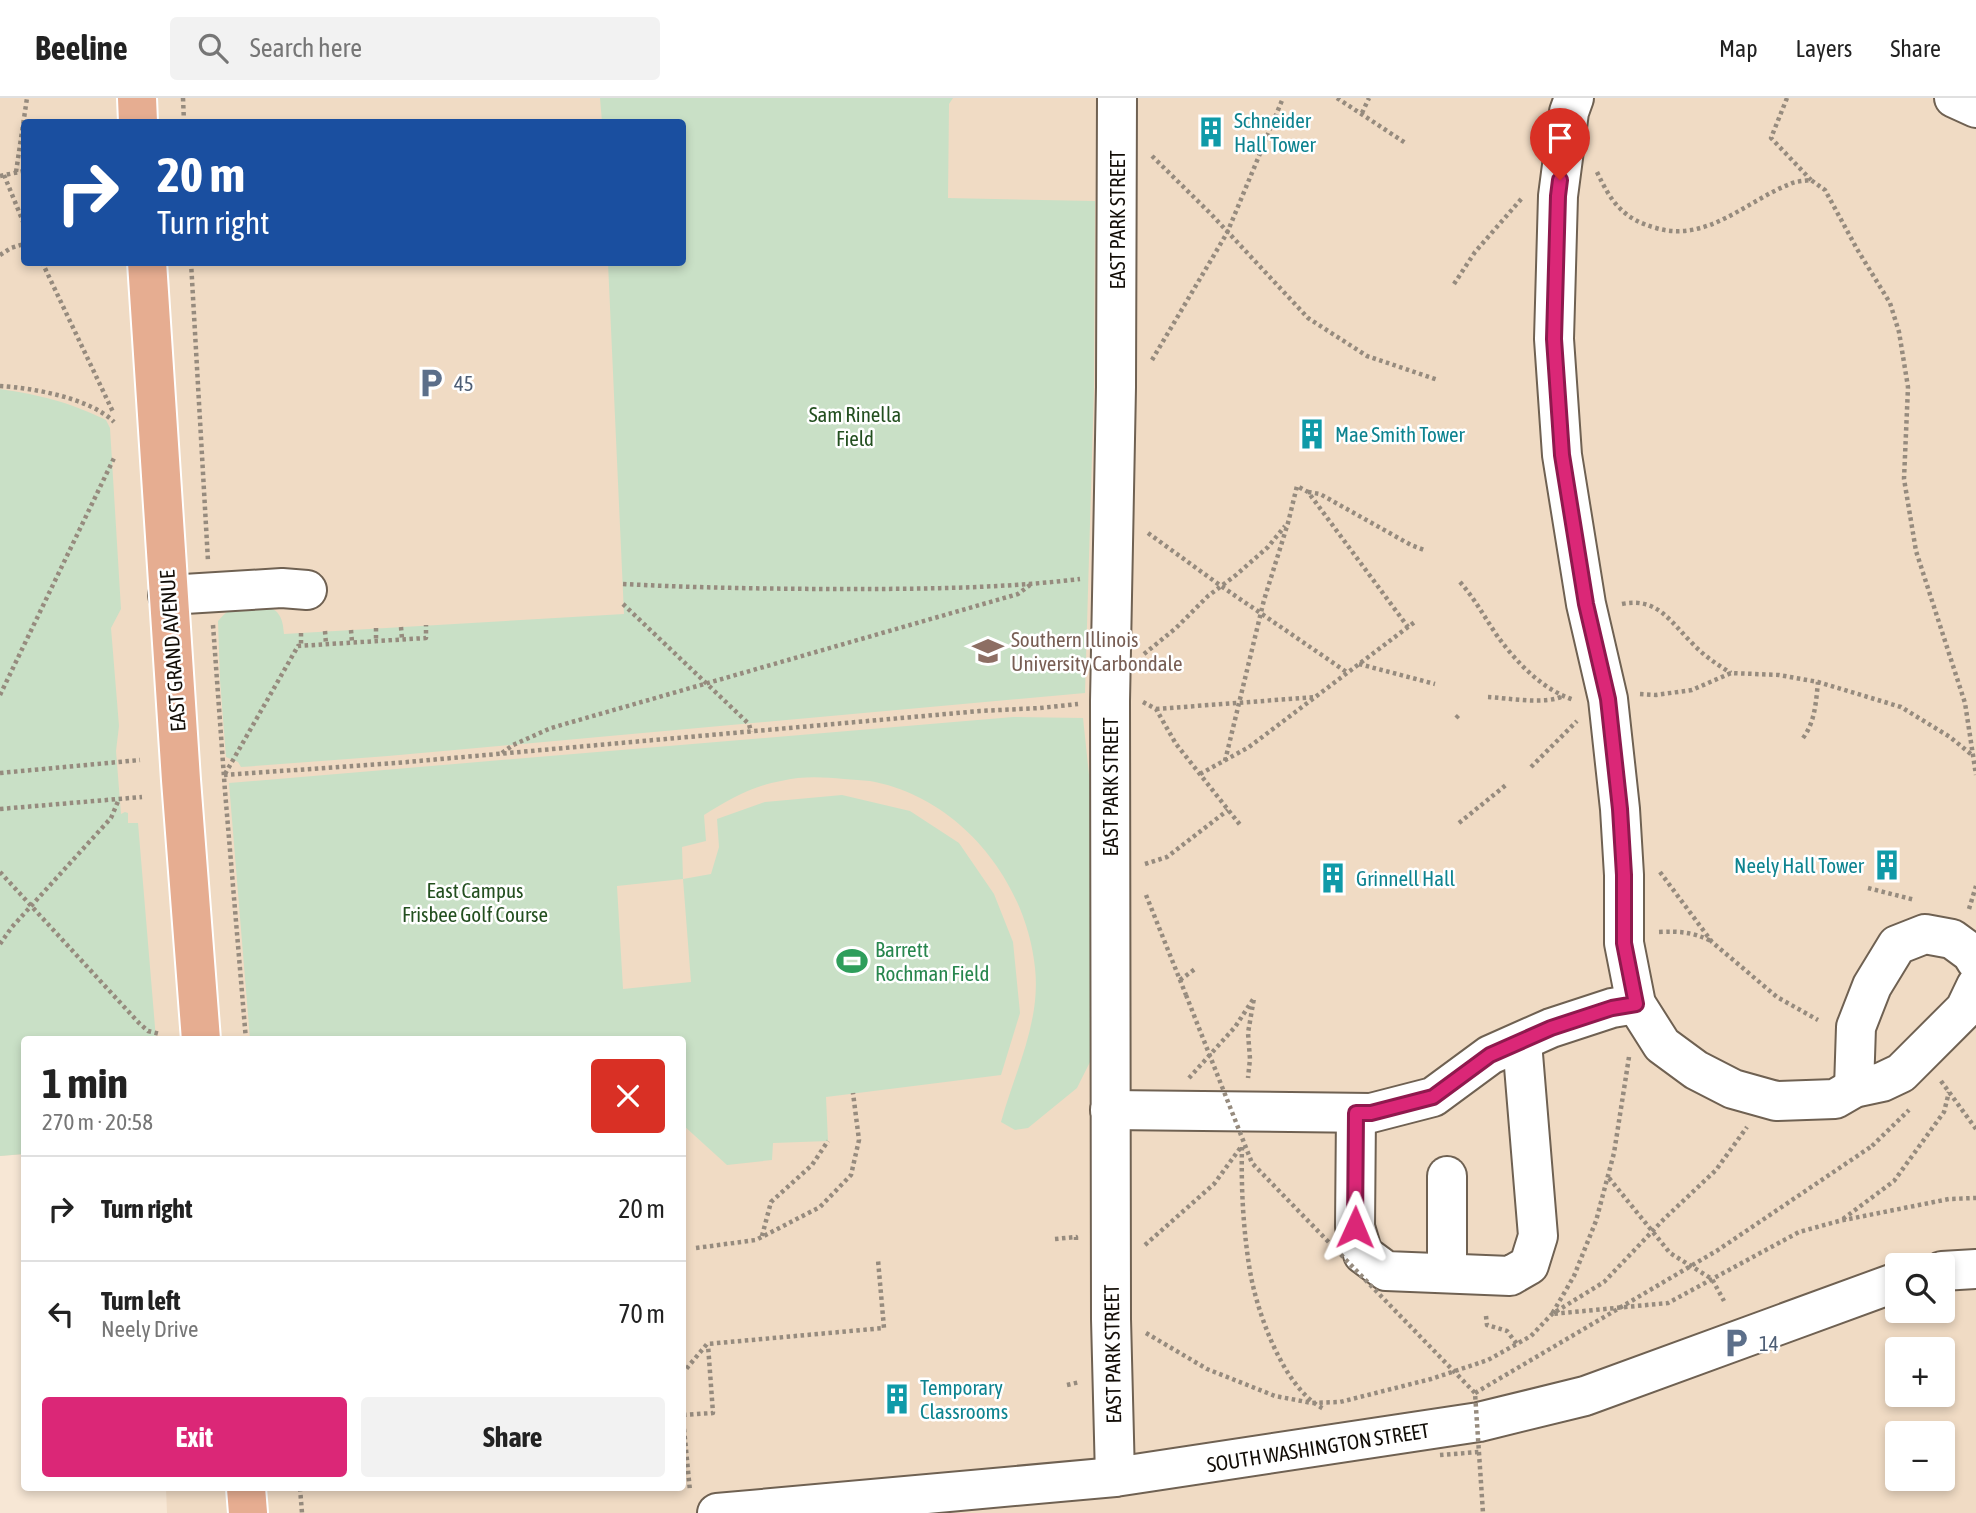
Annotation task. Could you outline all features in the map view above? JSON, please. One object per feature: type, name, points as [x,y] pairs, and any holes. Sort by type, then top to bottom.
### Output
[{"type":"main road","points":[[136,98],[138,119]]},
{"type":"main road","name":"EAST GRAND AVENUE","points":[[147,266],[201,1036]]},
{"type":"main road","points":[[246,1491],[248,1513]]},
{"type":"street","name":"EAST PARK STREET","points":[[1115,1477],[1110,1110],[1117,98]]},
{"type":"street","points":[[1574,98],[1569,112],[1558,196],[1554,339],[1562,455],[1586,604],[1608,699],[1620,809],[1624,943],[1636,1004],[1662,1045],[1696,1070],[1734,1089],[1776,1101],[1835,1099],[1854,1088],[1882,1082],[1900,1073],[1965,1009],[1976,986]]},
{"type":"street","points":[[1954,98],[1976,108]]},
{"type":"street","points":[[168,595],[282,588],[307,590]]},
{"type":"street","points":[[1854,1088],[1856,1027],[1872,986],[1897,944],[1925,934],[1952,939],[1971,953],[1976,961]]},
{"type":"street","points":[[1110,1110],[1371,1113],[1433,1097],[1490,1055],[1551,1028],[1612,1008],[1636,1004]]},
{"type":"street","points":[[1356,1113],[1355,1227],[1363,1254],[1386,1271],[1510,1276],[1529,1265],[1538,1236],[1522,1041]]},
{"type":"street","points":[[1447,1176],[1447,1273]]},
{"type":"street","points":[[1955,1270],[1976,1269]]},
{"type":"street","name":"SOUTH WASHINGTON STREET","points":[[704,1507],[1115,1477],[1479,1422],[1572,1400],[1885,1286]]},
{"type":"path","points":[[24,119],[27,98]]},
{"type":"path","points":[[183,98],[184,119]]},
{"type":"path","points":[[1146,370],[1227,233],[1283,98]]},
{"type":"path","points":[[1337,98],[1407,144]]},
{"type":"path","points":[[1362,113],[1369,98]]},
{"type":"path","points":[[1787,98],[1771,138],[1811,180],[1825,190],[1890,303],[1899,331],[1908,387],[1904,479],[1916,551],[1965,703],[1976,775]]},
{"type":"path","points":[[16,172],[21,138]]},
{"type":"path","points":[[1150,154],[1308,318],[1367,356],[1438,380]]},
{"type":"path","points":[[1593,164],[1618,208],[1642,224],[1671,233],[1696,229],[1724,219],[1791,183],[1811,180]]},
{"type":"path","points":[[21,171],[2,176],[21,217]]},
{"type":"path","points":[[1454,284],[1475,252],[1530,189]]},
{"type":"path","points":[[0,255],[21,245]]},
{"type":"path","points":[[44,266],[113,412]]},
{"type":"path","points":[[191,266],[207,551]]},
{"type":"path","points":[[0,386],[36,391],[77,402],[107,415],[114,422]]},
{"type":"path","points":[[0,695],[116,456]]},
{"type":"path","points":[[1224,761],[1237,703],[1297,486],[1320,494],[1424,550]]},
{"type":"path","points":[[1308,492],[1408,627]]},
{"type":"path","points":[[1136,661],[1176,628],[1208,596],[1268,547],[1288,523]]},
{"type":"path","points":[[1148,533],[1348,673]]},
{"type":"path","points":[[623,584],[853,589],[1030,584],[1112,576]]},
{"type":"path","points":[[1460,582],[1514,657],[1538,679],[1563,696],[1577,701]]},
{"type":"path","points":[[501,754],[513,745],[551,728],[1018,594],[1030,584]]},
{"type":"path","points":[[1613,606],[1642,603],[1657,609],[1667,615],[1708,658],[1731,673]]},
{"type":"path","points":[[623,604],[708,683],[748,723],[751,732]]},
{"type":"path","points":[[1200,774],[1250,747],[1416,621]]},
{"type":"path","points":[[224,775],[298,646],[426,638],[426,625]]},
{"type":"path","points":[[401,626],[402,639]]},
{"type":"path","points":[[376,628],[376,640]]},
{"type":"path","points":[[214,629],[246,1036]]},
{"type":"path","points":[[352,630],[352,642]]},
{"type":"path","points":[[325,631],[326,644]]},
{"type":"path","points":[[301,633],[301,646]]},
{"type":"path","points":[[1359,664],[1435,684]]},
{"type":"path","points":[[1630,694],[1656,695],[1692,690],[1731,673],[1779,675],[1818,682],[1901,706],[1973,755]]},
{"type":"path","points":[[1803,738],[1811,725],[1816,708],[1818,682]]},
{"type":"path","points":[[1488,697],[1557,699],[1563,696]]},
{"type":"path","points":[[1156,709],[1317,697]]},
{"type":"path","points":[[1136,698],[1156,709],[1176,744],[1241,826]]},
{"type":"path","points":[[224,775],[396,763],[1082,704]]},
{"type":"path","points":[[1531,766],[1580,719]]},
{"type":"path","points":[[0,773],[140,760]]},
{"type":"path","points":[[1459,823],[1506,785]]},
{"type":"path","points":[[0,809],[142,797]]},
{"type":"path","points":[[0,944],[111,818],[119,799]]},
{"type":"path","points":[[1135,867],[1167,857],[1228,810]]},
{"type":"path","points":[[1652,870],[1660,872],[1712,942],[1777,997],[1818,1020]]},
{"type":"path","points":[[0,872],[143,1028],[160,1034]]},
{"type":"path","points":[[1143,886],[1252,1163],[1475,1393],[1483,1513]]},
{"type":"path","points":[[1967,914],[1976,886]]},
{"type":"path","points":[[1654,932],[1678,931],[1695,934],[1712,942]]},
{"type":"path","points":[[1180,980],[1195,969]]},
{"type":"path","points":[[1188,1079],[1235,1027],[1254,998],[1248,1033],[1248,1088]]},
{"type":"path","points":[[1312,1404],[1340,1402],[1431,1379],[1488,1360],[1531,1336],[1552,1314],[1574,1276],[1609,1178],[1631,1049]]},
{"type":"path","points":[[1940,1079],[1976,1129]]},
{"type":"path","points":[[1839,1222],[1894,1181],[1944,1112],[1949,1092]]},
{"type":"path","points":[[696,1248],[756,1240],[820,1207],[851,1175],[859,1140],[853,1093]]},
{"type":"path","points":[[1552,1314],[1604,1282],[1651,1232],[1716,1170],[1749,1123]]},
{"type":"path","points":[[762,1237],[771,1202],[812,1165],[828,1141]]},
{"type":"path","points":[[1475,1393],[1718,1250],[1871,1146]]},
{"type":"path","points":[[1242,1147],[1249,1268],[1282,1364],[1312,1404]]},
{"type":"path","points":[[1609,1178],[1670,1253],[1712,1279],[1724,1301]]},
{"type":"path","points":[[1552,1314],[1668,1303],[1799,1232],[1949,1199],[1976,1198]]},
{"type":"path","points":[[686,1369],[707,1344],[884,1328],[878,1260]]},
{"type":"path","points":[[1111,1311],[1207,1369],[1275,1396],[1312,1404],[1335,1415]]},
{"type":"path","points":[[1486,1316],[1487,1325],[1507,1331],[1517,1344]]},
{"type":"path","points":[[686,1415],[713,1413],[707,1344]]},
{"type":"path","points":[[1067,1385],[1087,1380]]},
{"type":"path","points":[[686,1428],[704,1507]]},
{"type":"path","points":[[1440,1455],[1479,1452]]},
{"type":"path","points":[[300,1491],[302,1513]]},
{"type":"shaded area","name":"Southern Illinois University Carbondale","points":[[0,98],[1976,98],[1976,1513],[167,1513],[166,1491],[686,1491],[686,1036],[21,1036],[21,1154],[0,1156]]},
{"type":"green space","name":"Sam Rinella Field","points":[[600,98],[953,98],[949,104],[948,198],[1095,201],[1094,388],[1085,693],[241,767],[238,762],[226,757],[218,621],[231,610],[252,606],[272,609],[280,617],[284,634],[624,614],[608,266],[686,266],[686,119],[602,119]]},
{"type":"green space","points":[[0,389],[67,404],[106,420],[110,428],[121,609],[111,628],[119,726],[116,751],[121,814],[128,813],[128,823],[138,823],[156,1036],[21,1036],[21,1154],[0,1156]]},
{"type":"green space","name":"East Campus Frisbee Golf Course","points":[[1013,717],[1083,718],[1094,822],[1096,1050],[1077,1088],[1028,1128],[1015,1130],[1001,1122],[1031,1027],[1036,988],[1029,935],[1018,904],[1002,874],[959,824],[932,805],[902,790],[870,781],[820,777],[789,779],[760,786],[731,799],[704,815],[706,841],[682,847],[683,879],[711,874],[719,847],[717,819],[765,802],[842,795],[910,811],[959,843],[994,894],[1013,942],[1020,1013],[1001,1075],[826,1097],[828,1141],[773,1143],[772,1160],[727,1165],[686,1128],[686,1036],[250,1036],[229,783]],"holes":[[[683,879],[691,982],[623,989],[617,886]]]},
{"type":"place","name":"Schneider Hall Tower","points":[[1211,132]]},
{"type":"place","name":"45","points":[[431,383]]},
{"type":"place","name":"Mae Smith Tower","points":[[1312,434]]},
{"type":"place","name":"Southern Illinois University Carbondale","points":[[988,651]]},
{"type":"place","name":"Neely Hall Tower","points":[[1887,865]]},
{"type":"place","name":"Grinnell Hall","points":[[1333,878]]},
{"type":"place","name":"Barrett Rochman Field","points":[[852,961]]},
{"type":"place","name":"14","points":[[1736,1343]]},
{"type":"place","name":"Temporary Classrooms","points":[[897,1399]]},
{"type":"route","points":[[1355,1227],[1356,1113],[1371,1113],[1433,1097],[1490,1055],[1551,1028],[1612,1008],[1636,1004],[1624,943],[1620,809],[1608,699],[1586,604],[1562,455],[1554,339],[1560,180]]}]
